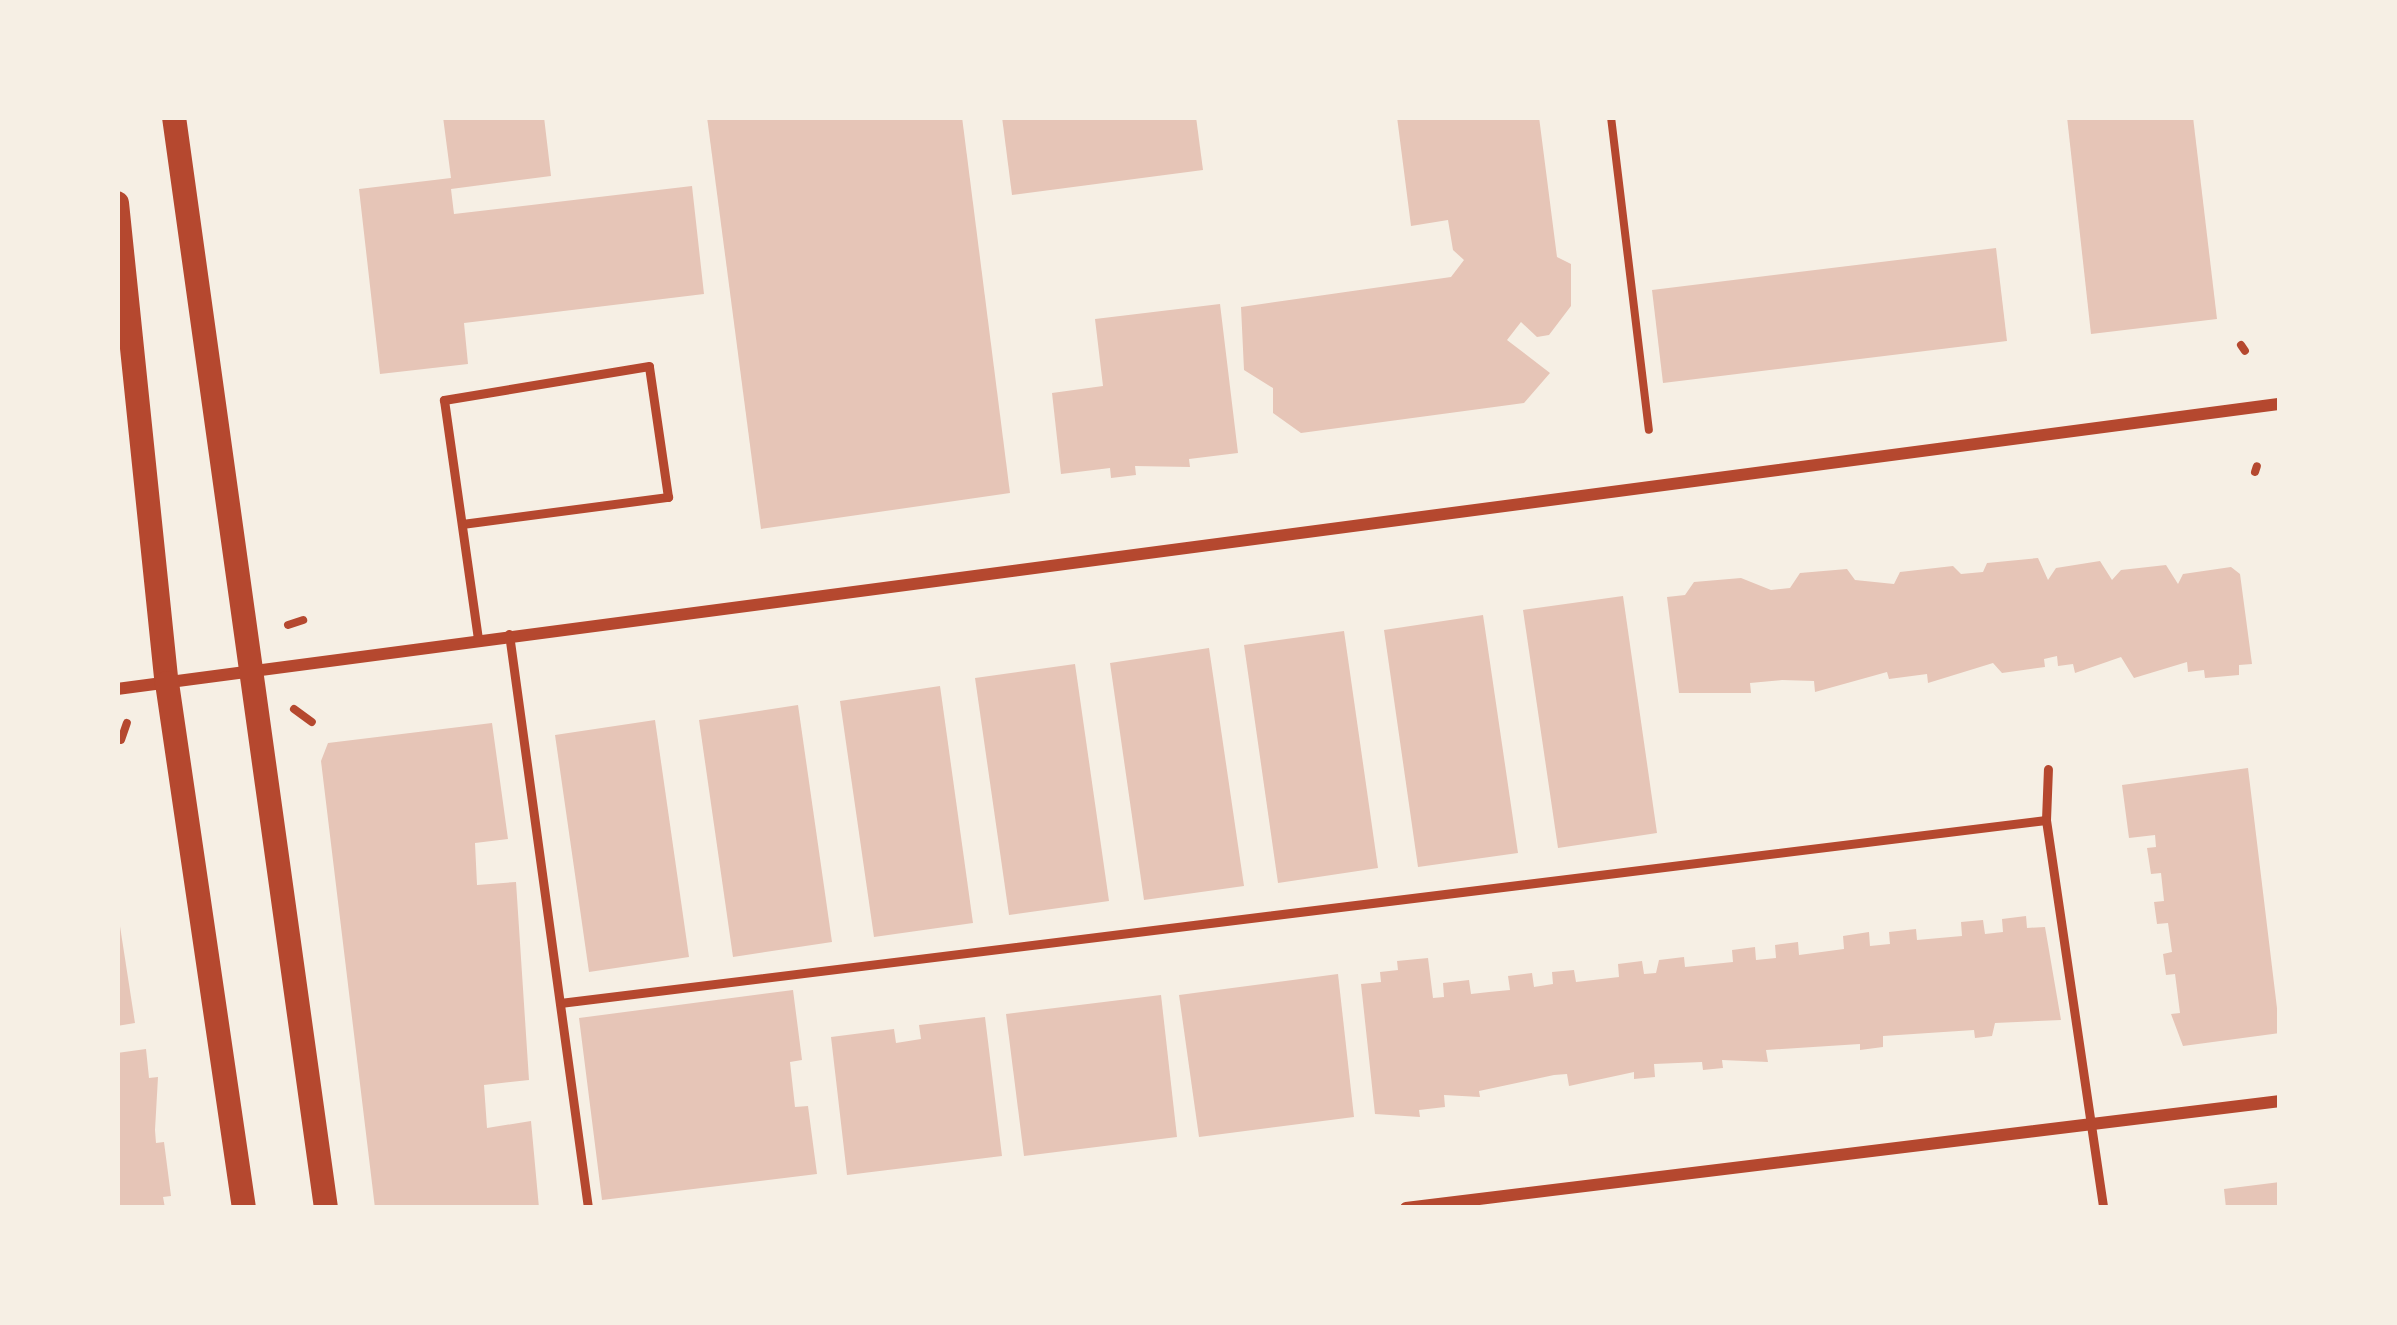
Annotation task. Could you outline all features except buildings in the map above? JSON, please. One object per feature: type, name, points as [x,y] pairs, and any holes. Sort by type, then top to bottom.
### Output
[{"type":"main road","points":[[174,117],[326,1208]]},
{"type":"main road","points":[[117,203],[167,683],[244,1208]]},
{"type":"street","points":[[117,689],[2280,404]]},
{"type":"street","points":[[1406,1208],[2280,1101]]},
{"type":"lane","points":[[462,524],[668,497],[649,366],[444,400],[478,639]]},
{"type":"lane","points":[[508,634],[588,1208]]},
{"type":"lane","points":[[2048,769],[2046,820],[2103,1208]]},
{"type":"lane","points":[[560,1003],[2046,820]]},
{"type":"path","points":[[1611,117],[1649,430]]},
{"type":"path","points":[[288,625],[303,620]]},
{"type":"path","points":[[294,709],[311,722]]},
{"type":"path","points":[[121,740],[127,723]]}]
